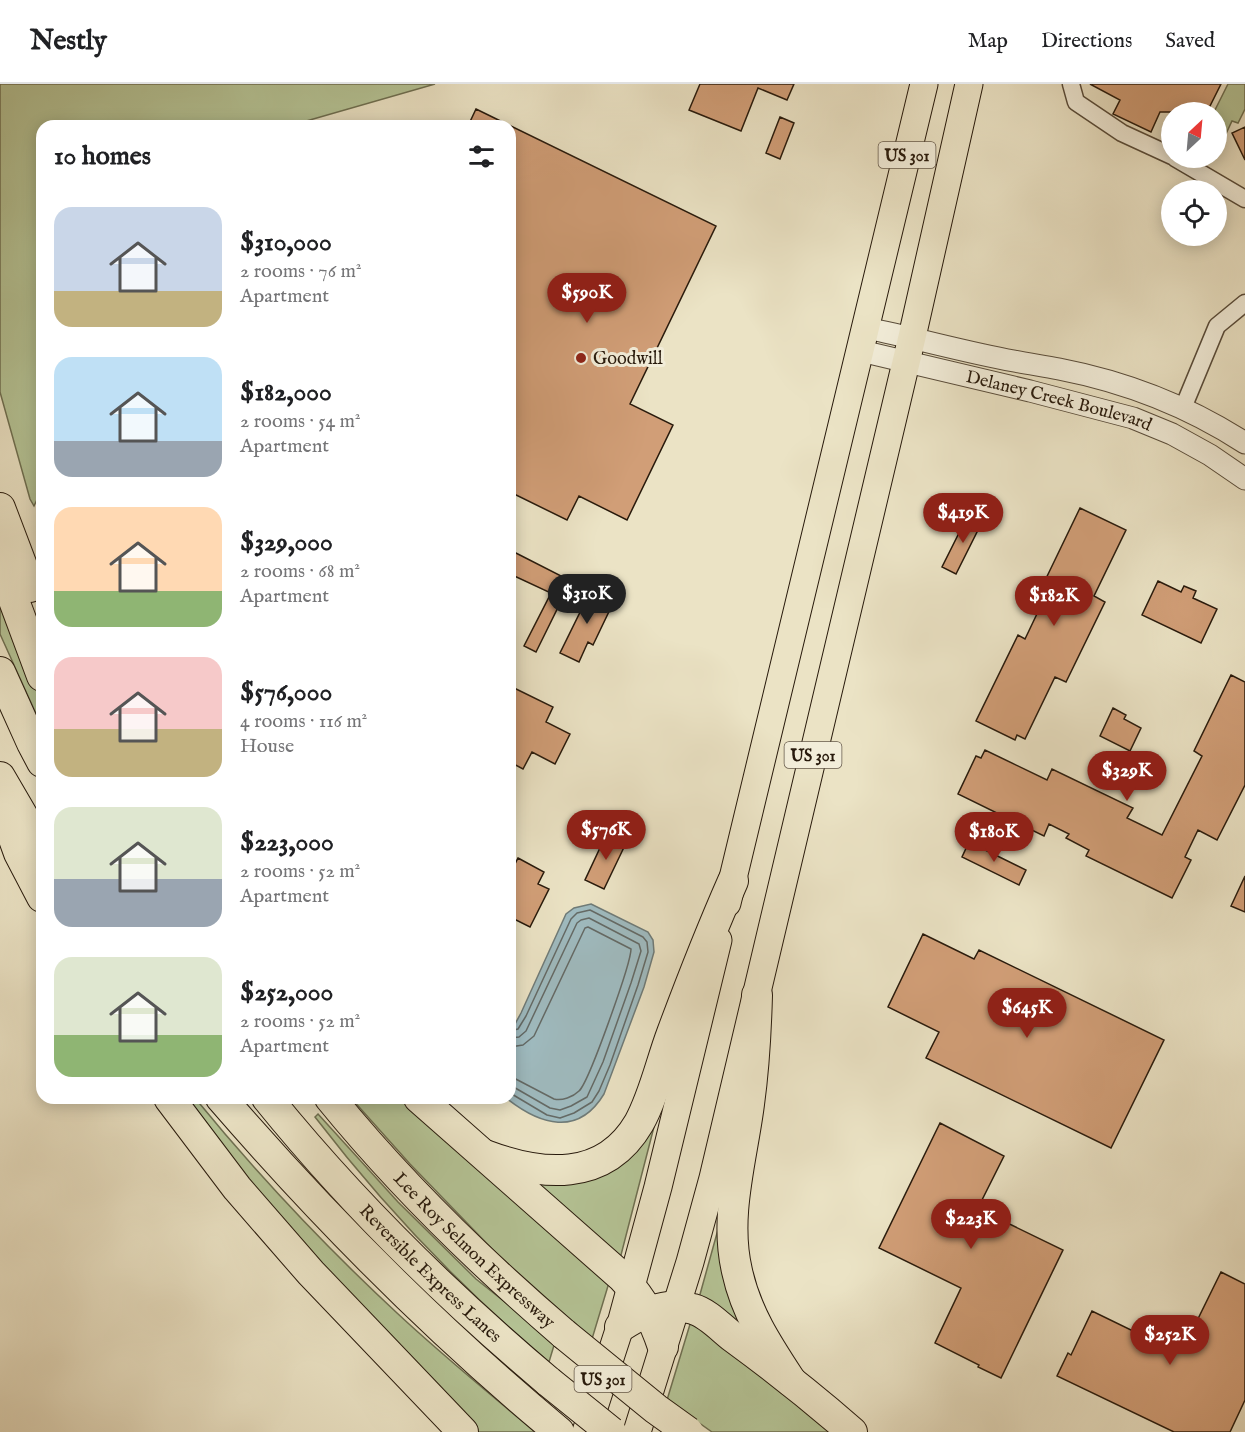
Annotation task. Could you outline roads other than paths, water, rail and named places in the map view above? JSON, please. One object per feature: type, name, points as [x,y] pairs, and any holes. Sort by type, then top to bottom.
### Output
[{"type":"highway","points":[[2,512],[36,602]]},
{"type":"highway","points":[[0,562],[36,660]]},
{"type":"highway","points":[[0,672],[36,751]]},
{"type":"highway","points":[[0,694],[36,751]]},
{"type":"highway","points":[[0,777],[36,839]]},
{"type":"highway","points":[[0,800],[16,845],[36,885]]},
{"type":"highway","points":[[485,1155],[520,1167],[556,1171],[595,1162],[624,1142],[644,1113],[690,984],[733,881]]},
{"type":"highway","points":[[757,995],[749,1102],[732,1217],[733,1243],[736,1269],[749,1309],[763,1337],[791,1381]]},
{"type":"highway","points":[[174,1104],[237,1188],[311,1273],[463,1432]]},
{"type":"highway","points":[[226,1104],[313,1201],[401,1290],[497,1380],[548,1423]]},
{"type":"highway","name":"Reversible Express Lanes","points":[[272,1104],[335,1176],[437,1282],[491,1333],[611,1432]]},
{"type":"highway","points":[[293,1104],[318,1143],[335,1176]]},
{"type":"highway","name":"Lee Roy Selmon Expressway","points":[[335,1104],[451,1232],[508,1286],[564,1334],[688,1432]]},
{"type":"highway","points":[[426,1104],[631,1287],[663,1309]]},
{"type":"highway","points":[[663,1309],[663,1347]]},
{"type":"highway","points":[[620,1327],[663,1309],[699,1312],[791,1381],[852,1432]]},
{"type":"main road","name":"US 301","points":[[586,1432],[620,1327],[672,1136],[924,84]]},
{"type":"main road","name":"US 301","points":[[663,1309],[713,1178],[909,349],[969,84]]},
{"type":"main road","name":"US 301","points":[[637,1432],[663,1347]]},
{"type":"street","points":[[1071,84],[1076,102],[1122,134],[1161,152]]},
{"type":"street","points":[[1192,168],[1245,199]]},
{"type":"street","points":[[1183,408],[1217,326],[1245,303]]},
{"type":"street","name":"Delaney Creek Boulevard","points":[[864,340],[909,349],[1013,361],[1107,380],[1183,408],[1218,425],[1245,443]]},
{"type":"street","name":"Delaney Creek Boulevard","points":[[909,349],[1133,418],[1172,434],[1210,455],[1245,479]]},
{"type":"water","points":[[591,904],[648,932],[653,940],[654,952],[644,987],[604,1094],[594,1108],[582,1117],[558,1122],[532,1115],[515,1104],[516,1022],[566,914],[574,908]]},
{"type":"place","name":"Goodwill","points":[[581,358]]}]
